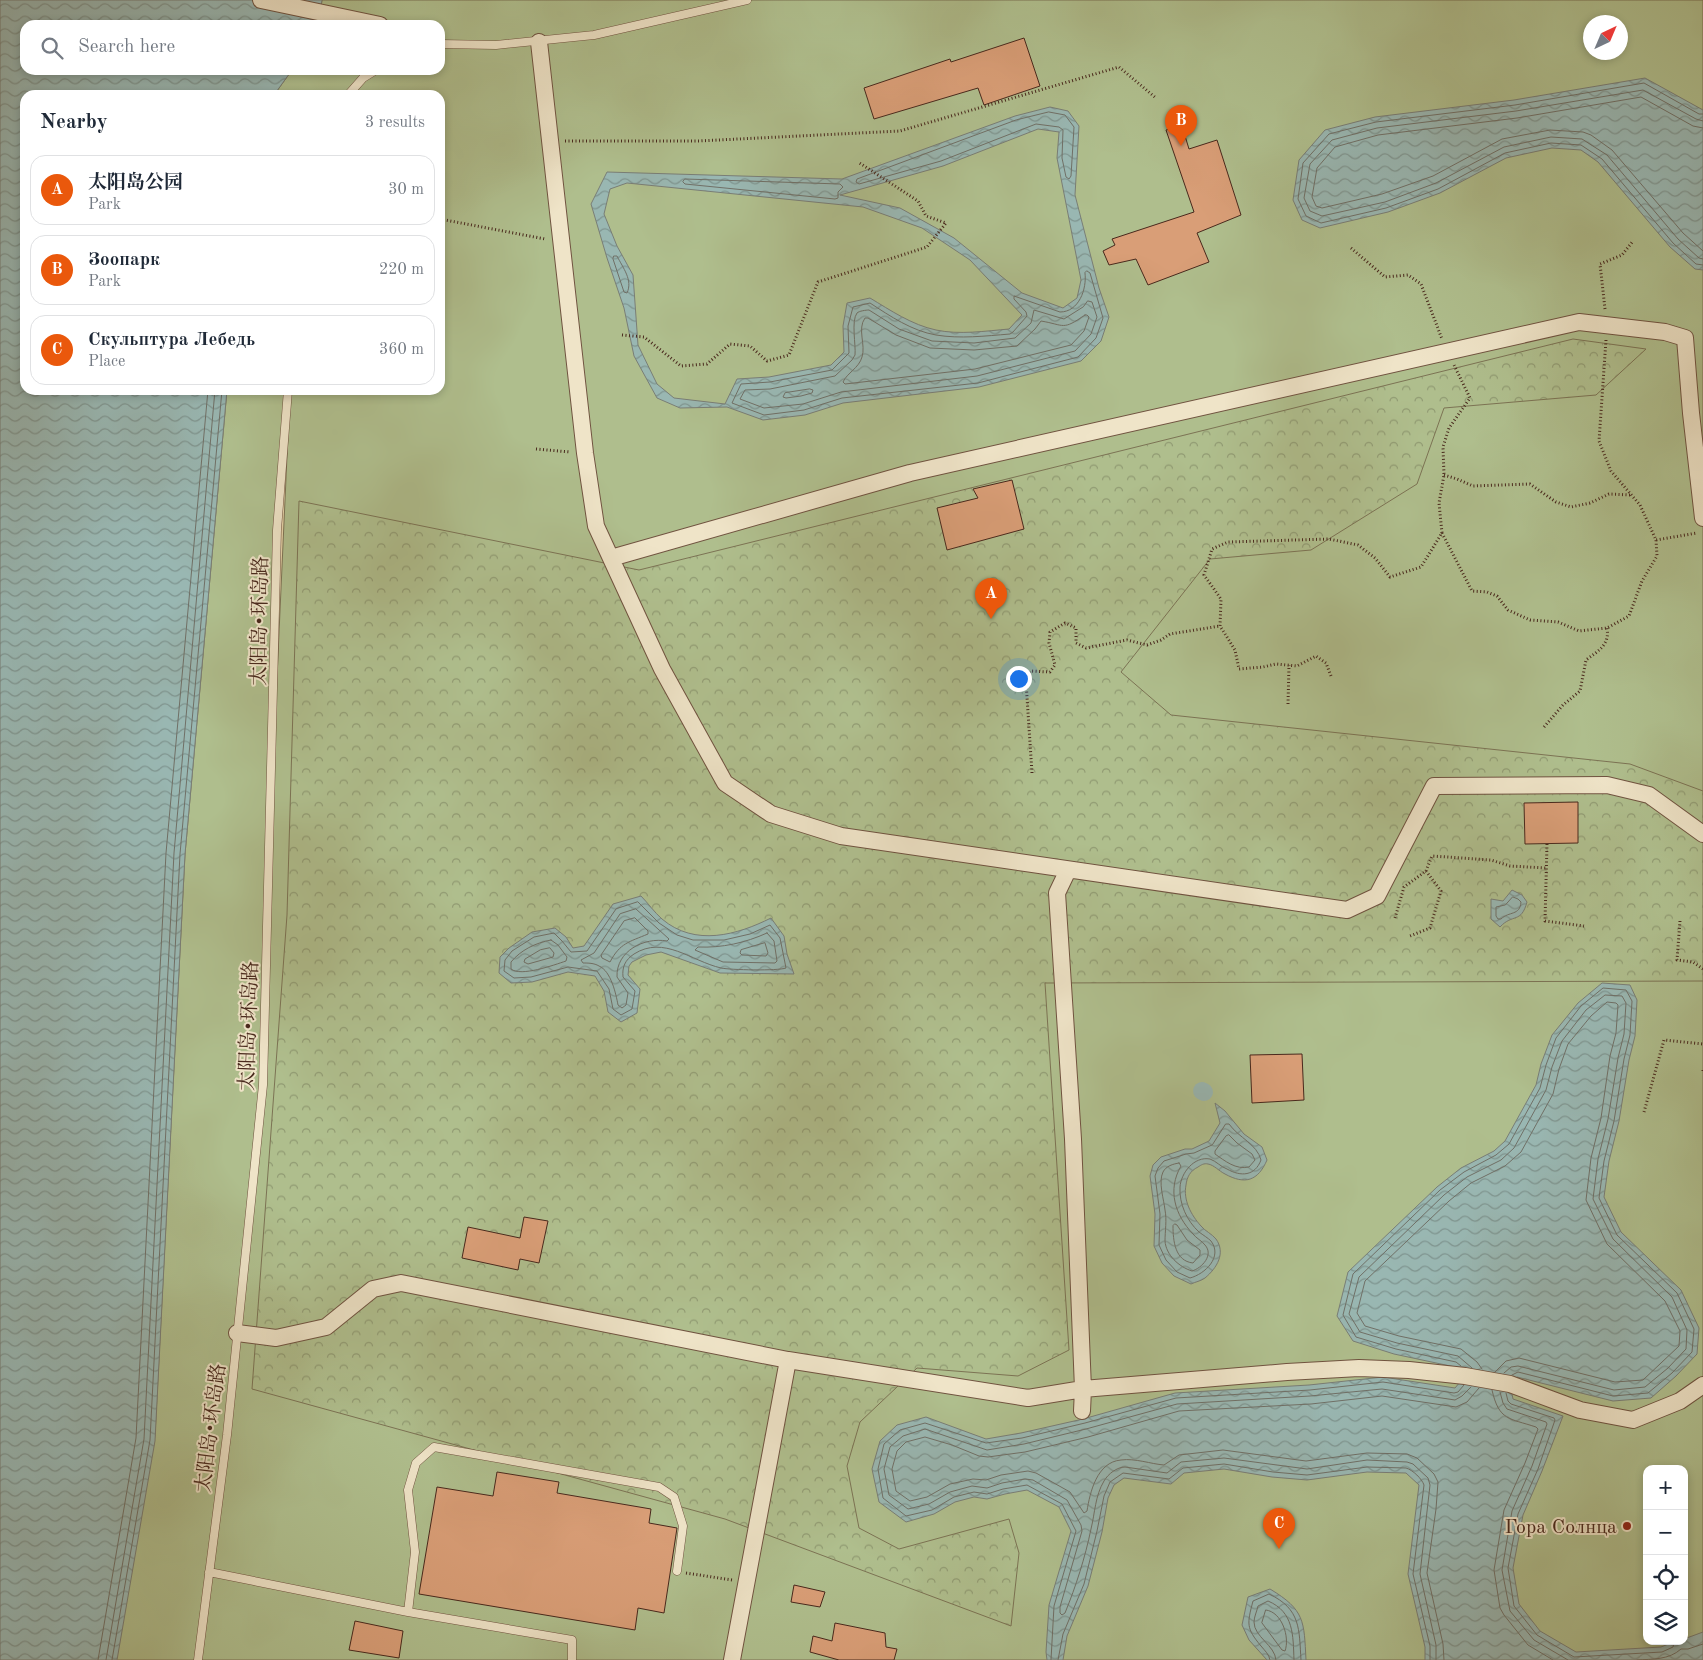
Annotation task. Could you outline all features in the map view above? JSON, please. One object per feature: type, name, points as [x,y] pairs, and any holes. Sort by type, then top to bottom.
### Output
[{"type":"street","points":[[261,0],[356,20]]},
{"type":"street","points":[[539,42],[585,453],[596,526],[667,678],[725,783],[771,814],[841,836],[1347,910],[1377,896],[1434,786],[1607,785],[1649,795],[1703,834]]},
{"type":"street","points":[[611,558],[910,473],[1580,322],[1665,332],[1685,338],[1691,414],[1703,518]]},
{"type":"street","points":[[1068,870],[1057,893],[1072,1139],[1083,1388],[1082,1412]]},
{"type":"street","points":[[237,1333],[276,1338],[326,1327],[373,1289],[401,1283],[788,1360],[1028,1398],[1083,1388],[1358,1368],[1409,1370],[1465,1376],[1510,1384],[1580,1410],[1634,1420],[1680,1400],[1703,1385]]},
{"type":"street","points":[[732,1660],[788,1360]]},
{"type":"lane","points":[[445,44],[496,45],[594,35],[747,0]]},
{"type":"lane","points":[[352,90],[368,75]]},
{"type":"lane","name":"太阳岛•环岛路","points":[[198,1660],[227,1435],[263,1085],[277,530],[288,395]]},
{"type":"lane","points":[[408,1612],[415,1552],[408,1490],[416,1463],[434,1447],[659,1487],[674,1498],[683,1526],[676,1571]]},
{"type":"lane","points":[[209,1572],[408,1612],[572,1640],[572,1660]]},
{"type":"path","points":[[550,140],[698,142],[900,131],[1118,67],[1156,98]]},
{"type":"path","points":[[622,335],[644,337],[681,366],[707,364],[730,344],[750,346],[767,361],[789,355],[818,282],[927,246],[946,223],[926,216],[918,201],[858,162]]},
{"type":"path","points":[[445,220],[561,242]]},
{"type":"path","points":[[1351,248],[1385,277],[1408,275],[1421,284],[1447,352],[1470,398],[1449,428],[1443,447],[1444,475],[1439,503],[1442,532],[1472,591],[1487,592],[1497,596],[1508,610],[1530,620],[1558,622],[1579,631],[1607,628],[1629,616],[1642,582],[1657,556],[1656,540],[1640,505],[1611,471],[1599,441],[1607,325],[1600,264],[1622,255],[1633,241]]},
{"type":"path","points":[[536,449],[585,453]]},
{"type":"path","points":[[1444,475],[1473,486],[1530,484],[1556,502],[1571,507],[1590,504],[1610,494],[1631,495]]},
{"type":"path","points":[[1331,676],[1326,663],[1316,656],[1296,666],[1276,664],[1239,669],[1235,650],[1220,626],[1221,599],[1204,575],[1212,549],[1228,542],[1329,539],[1358,545],[1375,558],[1390,577],[1421,567],[1442,532]]},
{"type":"path","points":[[1656,540],[1703,532]]},
{"type":"path","points":[[1032,773],[1026,682],[1030,671],[1050,672],[1055,665],[1049,643],[1050,632],[1065,623],[1076,628],[1076,643],[1086,648],[1127,640],[1147,645],[1161,640],[1170,634],[1220,626]]},
{"type":"path","points":[[1544,727],[1563,706],[1580,692],[1586,660],[1604,646],[1608,636],[1607,628]]},
{"type":"path","points":[[1288,704],[1289,665]]},
{"type":"path","points":[[1547,844],[1545,921],[1584,926]]},
{"type":"path","points":[[1395,918],[1404,887],[1426,871],[1432,856],[1491,860],[1510,866],[1546,868]]},
{"type":"path","points":[[1410,936],[1430,928],[1441,891],[1426,871]]},
{"type":"path","points":[[1680,921],[1677,960],[1693,962],[1703,969]]},
{"type":"path","points":[[1644,1112],[1664,1040],[1703,1044]]},
{"type":"path","points":[[676,1571],[747,1582]]},
{"type":"green space","points":[[322,0],[1703,0],[1703,1660],[116,1660],[155,1435],[185,854],[227,395],[288,395],[277,530],[271,810],[290,395],[445,395],[445,90],[278,90],[288,75],[445,75],[445,20],[319,20]]},
{"type":"green space","points":[[1573,339],[1646,349],[1596,395],[1444,408],[1417,484],[1311,550],[1210,559],[1121,672],[1171,715],[1630,764],[1703,791],[1703,981],[1045,983],[1069,1350],[1018,1376],[917,1368],[860,1422],[847,1466],[859,1528],[899,1549],[1009,1519],[1019,1553],[1011,1626],[725,1519],[252,1389],[287,915],[299,501],[639,570]]},
{"type":"water","points":[[0,0],[322,0],[319,20],[20,20],[20,75],[288,75],[278,90],[20,90],[20,395],[227,395],[185,854],[155,1441],[117,1660],[0,1660]]},
{"type":"water","points":[[1645,78],[1703,110],[1703,270],[1695,269],[1670,247],[1598,162],[1581,150],[1552,148],[1506,158],[1440,193],[1388,212],[1320,228],[1302,220],[1293,200],[1299,160],[1325,130],[1375,117],[1514,100]]},
{"type":"water","points":[[1050,107],[1068,111],[1079,126],[1075,195],[1099,288],[1109,317],[1101,341],[1081,361],[979,387],[843,403],[805,415],[763,420],[727,407],[680,408],[657,398],[634,356],[624,308],[591,204],[607,172],[842,179],[1015,116]],"holes":[[[1038,129],[1059,132],[1057,158],[1081,280],[1077,298],[1063,308],[1022,293],[954,238],[900,208],[840,195],[943,166]],[[627,183],[863,207],[922,228],[970,260],[1022,315],[1009,329],[954,332],[918,325],[870,298],[847,303],[843,326],[844,352],[831,365],[769,377],[737,379],[725,404],[674,398],[657,384],[638,345],[633,275],[617,246],[604,214],[610,189]]]},
{"type":"water","points":[[1512,890],[1522,895],[1527,902],[1525,909],[1519,916],[1509,920],[1500,927],[1491,919],[1491,899],[1503,901]]},
{"type":"water","points":[[641,896],[662,919],[675,928],[688,933],[716,935],[730,933],[771,918],[784,936],[787,954],[794,974],[720,973],[661,952],[646,955],[632,962],[629,966],[628,975],[640,989],[637,1013],[621,1022],[608,1012],[604,991],[595,976],[568,972],[532,982],[511,983],[499,973],[500,957],[509,948],[532,932],[555,928],[566,937],[573,948],[584,946],[613,904]]},
{"type":"water","points":[[1602,983],[1630,985],[1637,1000],[1635,1036],[1619,1121],[1609,1161],[1604,1197],[1621,1232],[1681,1290],[1699,1328],[1697,1354],[1651,1398],[1613,1401],[1517,1377],[1510,1384],[1513,1399],[1563,1416],[1523,1515],[1513,1568],[1519,1604],[1540,1631],[1576,1652],[1688,1645],[1688,1638],[1703,1632],[1703,1660],[1425,1660],[1425,1647],[1408,1574],[1419,1485],[1406,1473],[1367,1472],[1307,1480],[1272,1477],[1224,1469],[1184,1473],[1171,1484],[1124,1478],[1114,1485],[1108,1498],[1102,1532],[1088,1586],[1067,1636],[1063,1660],[1047,1660],[1046,1652],[1049,1605],[1071,1531],[1059,1507],[1027,1490],[987,1499],[974,1497],[955,1502],[934,1514],[906,1522],[879,1502],[872,1469],[880,1441],[897,1425],[926,1417],[986,1439],[1083,1419],[1175,1393],[1309,1385],[1383,1377],[1455,1388],[1465,1376],[1455,1367],[1394,1354],[1353,1341],[1337,1316],[1348,1272],[1437,1187],[1461,1168],[1494,1151],[1505,1141],[1536,1085],[1541,1064],[1552,1035],[1578,1003]]},
{"type":"water","points":[[1215,1103],[1225,1111],[1244,1134],[1262,1147],[1267,1160],[1255,1177],[1245,1180],[1232,1177],[1207,1164],[1203,1164],[1189,1174],[1185,1191],[1189,1207],[1201,1226],[1216,1239],[1220,1250],[1219,1260],[1213,1270],[1203,1279],[1191,1284],[1174,1276],[1162,1263],[1154,1246],[1155,1214],[1150,1176],[1153,1165],[1161,1157],[1185,1149],[1192,1149],[1209,1141],[1220,1123]]},
{"type":"water","points":[[1270,1589],[1282,1596],[1296,1610],[1303,1626],[1306,1660],[1267,1660],[1249,1640],[1242,1625],[1248,1597]]},
{"type":"building","points":[[1024,38],[1040,86],[984,105],[978,88],[874,119],[864,88],[950,59],[951,62]]},
{"type":"building","points":[[1182,126],[1189,149],[1217,140],[1241,215],[1197,233],[1209,262],[1148,285],[1136,259],[1109,265],[1103,251],[1115,245],[1112,239],[1194,212],[1166,130]]},
{"type":"building","points":[[1012,480],[1024,529],[947,550],[937,508],[978,498],[973,489]]},
{"type":"building","points":[[1578,802],[1578,843],[1525,844],[1524,803]]},
{"type":"building","points":[[1302,1054],[1304,1100],[1252,1103],[1250,1055]]},
{"type":"building","points":[[524,1217],[548,1221],[539,1263],[520,1259],[518,1270],[462,1258],[468,1227],[520,1238]]},
{"type":"building","points":[[497,1472],[559,1482],[557,1493],[651,1509],[649,1523],[677,1528],[664,1613],[638,1608],[635,1630],[419,1594],[437,1487],[493,1496]]},
{"type":"building","points":[[794,1585],[825,1592],[820,1607],[791,1602]]},
{"type":"building","points":[[355,1621],[403,1631],[399,1658],[349,1650]]},
{"type":"building","points":[[835,1623],[885,1633],[886,1647],[897,1649],[894,1660],[839,1660],[810,1652],[813,1636],[832,1641]]},
{"type":"place","name":"Зоопарк","points":[[1181,146]]},
{"type":"place","name":"太阳岛公园","points":[[991,619]]},
{"type":"place","name":"Гора Солнца","points":[[1627,1526]]},
{"type":"place","name":"Скульптура Лебедь","points":[[1279,1549]]}]
